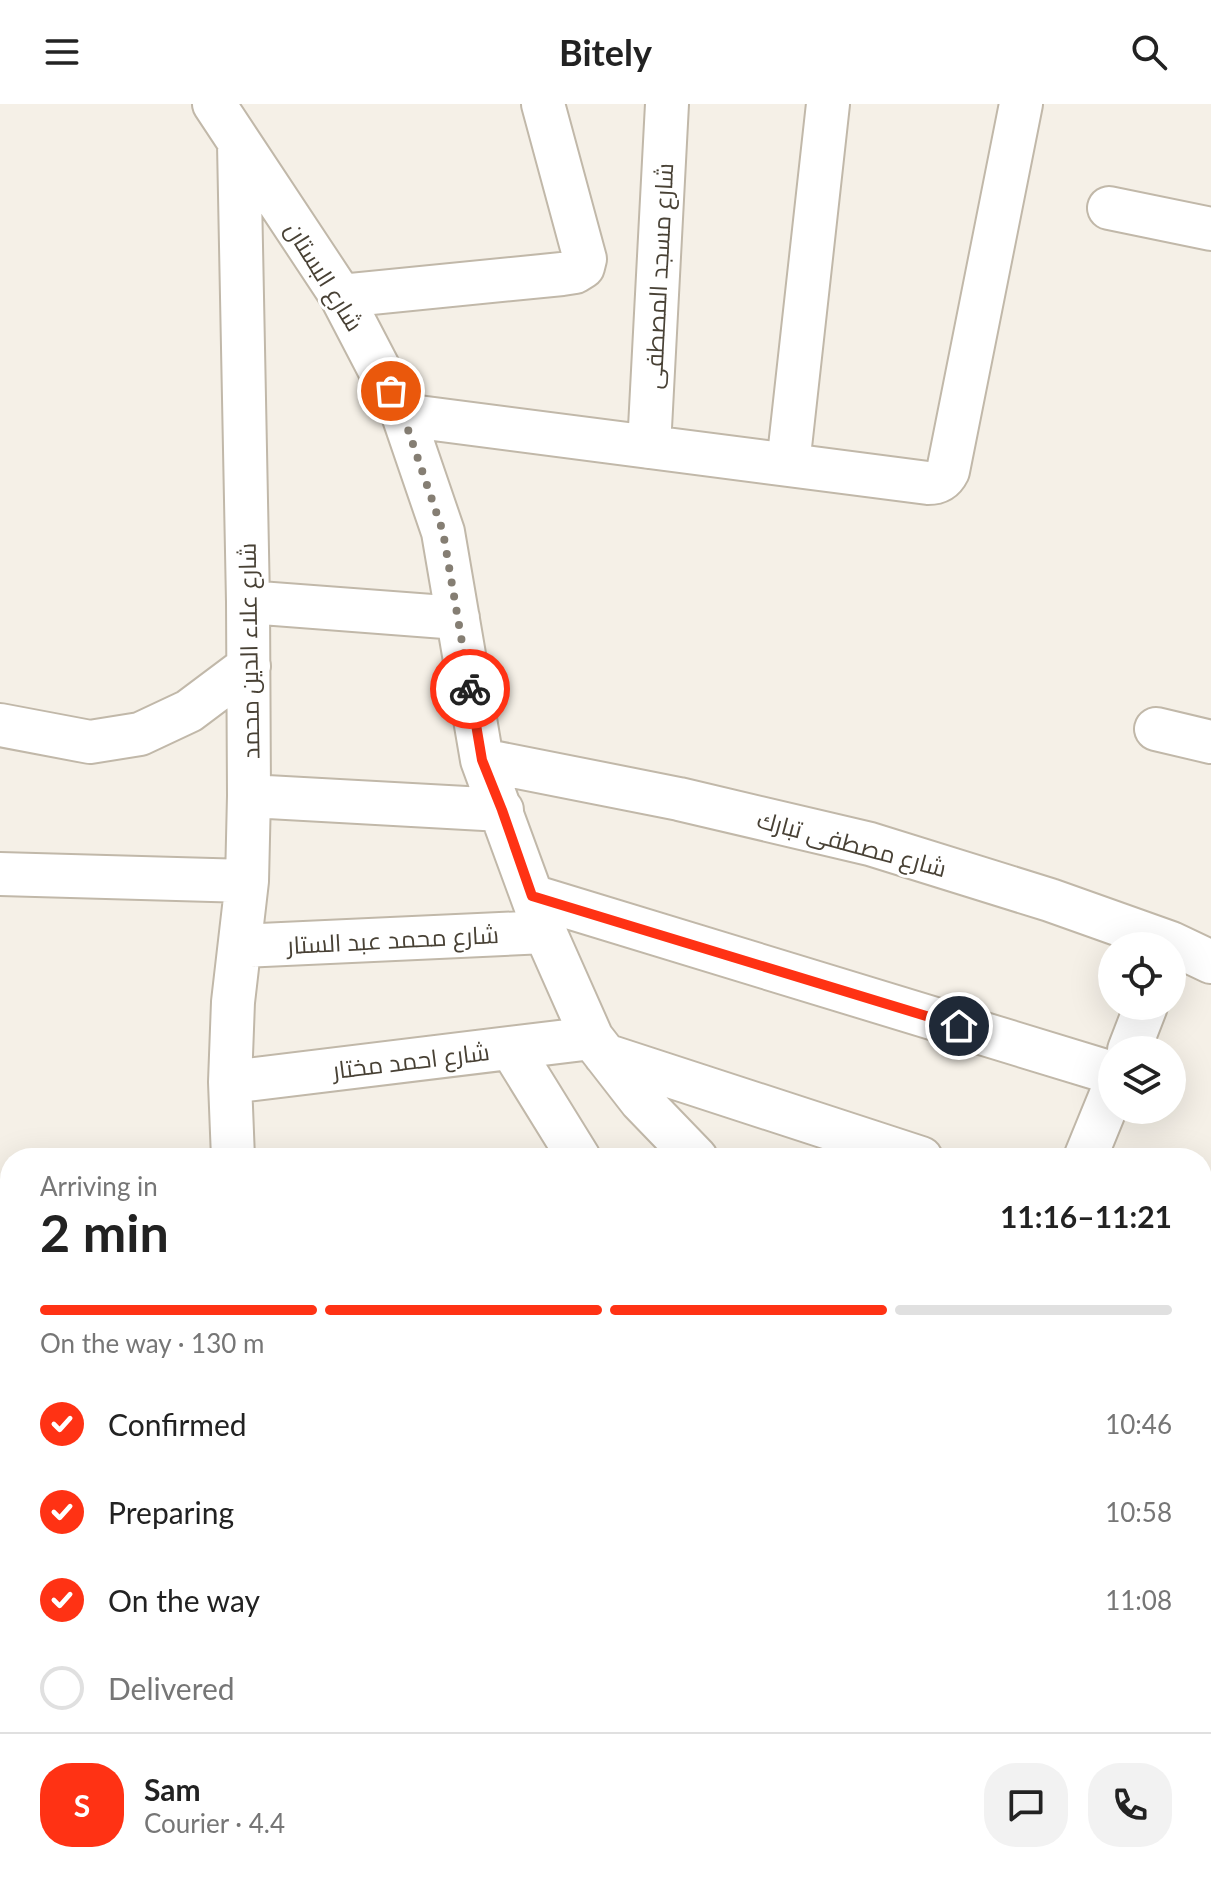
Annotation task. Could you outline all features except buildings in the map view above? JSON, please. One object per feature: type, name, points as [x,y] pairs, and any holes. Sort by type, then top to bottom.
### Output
[{"type":"street","name":"شارع البستان","points":[[214,104],[341,296],[403,415],[443,532],[482,760],[539,914],[598,1046],[641,1101],[686,1148]]},
{"type":"street","points":[[341,296],[562,274],[583,267],[585,259],[543,104]]},
{"type":"street","name":"شارع مسجد المصطفى","points":[[649,447],[667,104]]},
{"type":"street","points":[[788,465],[828,104]]},
{"type":"street","points":[[403,415],[935,483],[948,471],[1021,104]]},
{"type":"street","name":"شارع علاء الدين محمد","points":[[233,1148],[230,1082],[233,1002],[247,881],[249,796],[239,144]]},
{"type":"street","points":[[1109,208],[1211,229]]},
{"type":"street","points":[[248,602],[458,618]]},
{"type":"street","points":[[0,725],[90,742],[140,734],[189,711],[249,666]]},
{"type":"street","points":[[1156,729],[1211,742]]},
{"type":"street","name":"شارع مصطفى تبارك","points":[[482,760],[679,799],[870,844],[1050,900],[1136,932]]},
{"type":"street","points":[[249,796],[502,810]]},
{"type":"street","points":[[0,874],[247,881]]},
{"type":"street","name":"شارع محمد عبد الستار","points":[[240,946],[539,914],[1098,1069]]},
{"type":"street","name":"شارع مصطفى تبارك","points":[[1186,951],[1211,962]]},
{"type":"street","name":"شارع احمد مختار","points":[[230,1082],[511,1048],[598,1046],[892,1148]]},
{"type":"street","points":[[511,1048],[573,1148]]},
{"type":"street","points":[[1089,1148],[1099,1124]]},
{"type":"way so far","points":[[391,391],[403,415],[443,532],[470,689]]},
{"type":"route","points":[[470,689],[482,760],[532,896],[959,1026]]}]
